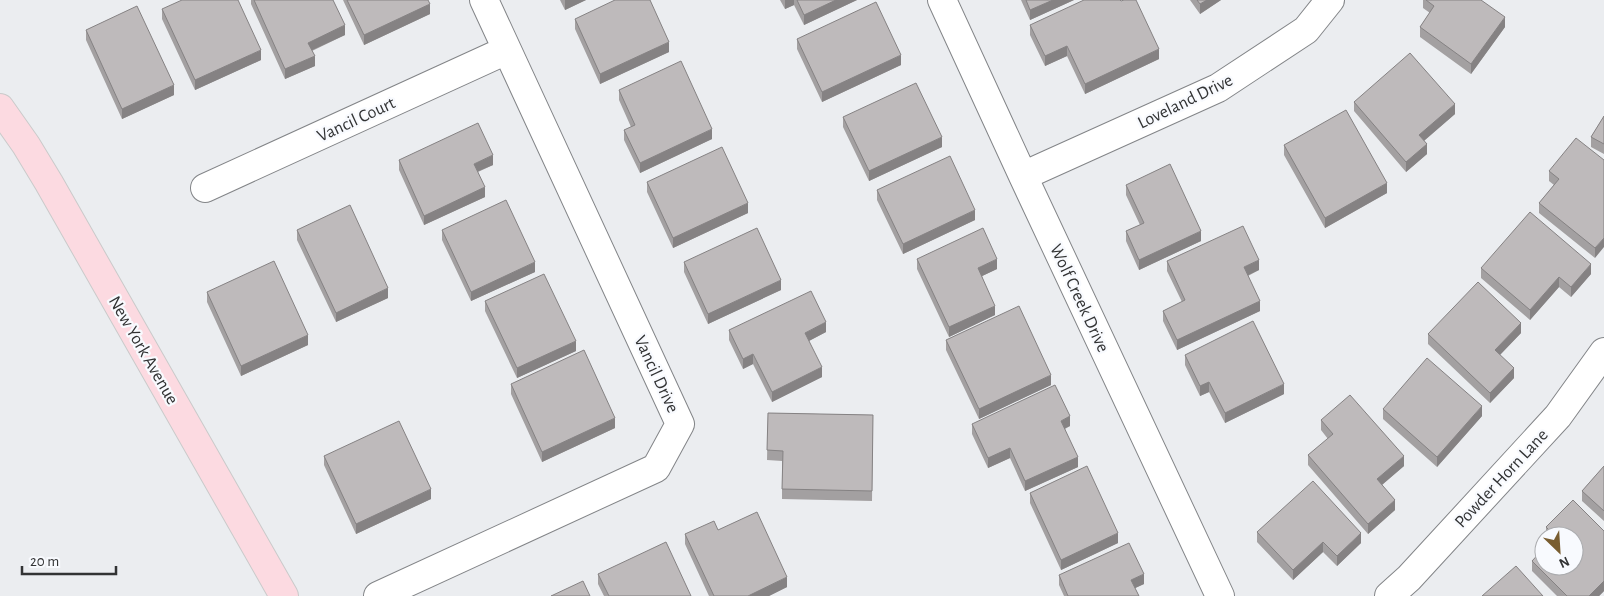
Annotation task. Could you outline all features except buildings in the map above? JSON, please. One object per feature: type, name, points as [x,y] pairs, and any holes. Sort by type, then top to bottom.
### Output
[{"type":"main road","name":"New York Avenue","points":[[0,108],[34,157],[284,596]]},
{"type":"street","name":"Vancil Drive","points":[[378,596],[656,468],[680,424],[484,0]]},
{"type":"street","name":"Wolf Creek Drive","points":[[942,0],[1220,596]]},
{"type":"street","name":"Loveland Drive","points":[[1023,176],[1218,88],[1306,30],[1330,0]]},
{"type":"street","name":"Vancil Court","points":[[206,188],[507,50]]},
{"type":"street","name":"Powder Horn Lane","points":[[1389,596],[1408,578],[1558,416],[1604,352]]}]
